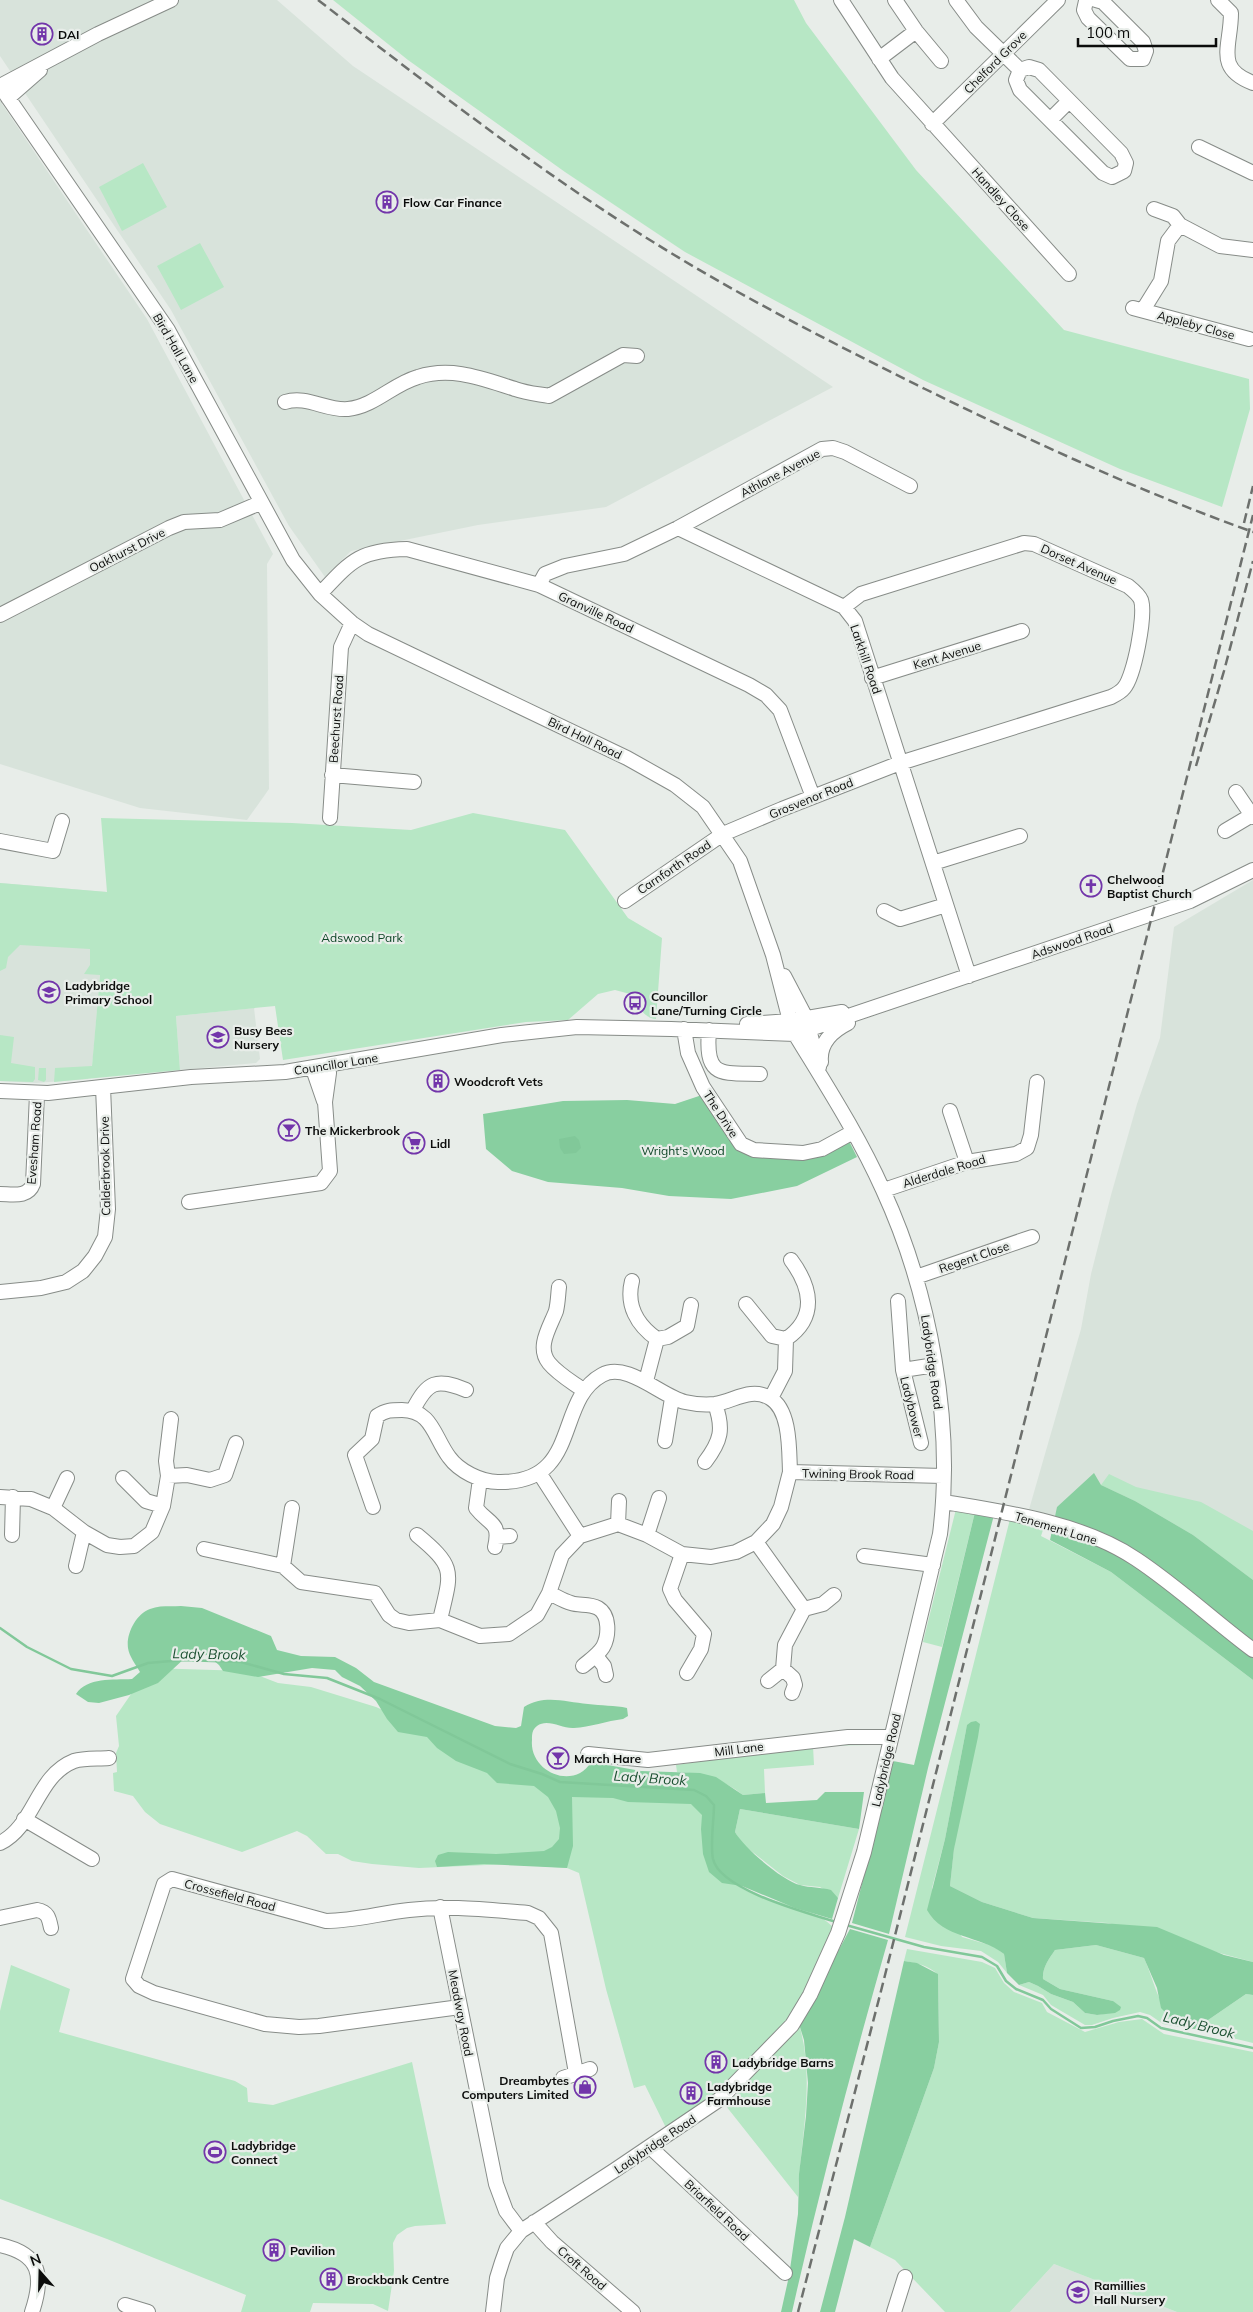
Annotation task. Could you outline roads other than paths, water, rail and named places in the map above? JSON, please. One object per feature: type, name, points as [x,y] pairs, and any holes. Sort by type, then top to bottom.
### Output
[{"type":"street","points":[[3,90],[98,34],[171,0]]},
{"type":"street","name":"Handley Close","points":[[841,0],[892,78],[1069,274]]},
{"type":"street","points":[[895,0],[916,31],[941,61]]},
{"type":"street","points":[[956,0],[976,27],[1020,70]]},
{"type":"street","name":"Chelford Grove","points":[[932,124],[1058,0]]},
{"type":"street","points":[[1218,0],[1231,13],[1229,66],[1233,74],[1253,83]]},
{"type":"street","points":[[879,59],[916,31]]},
{"type":"street","points":[[1029,68],[1039,70],[1121,153],[1126,163],[1124,171],[1112,177],[1103,173],[1020,90],[1016,80],[1020,70],[1029,68]]},
{"type":"street","name":"Bird Hall Lane","points":[[3,90],[168,330],[292,560],[320,594]]},
{"type":"street","points":[[1050,120],[1069,101]]},
{"type":"street","points":[[1199,146],[1253,173]]},
{"type":"street","points":[[1154,209],[1173,216],[1180,225],[1220,246],[1253,250]]},
{"type":"street","name":"Appleby Close","points":[[1180,225],[1168,241],[1161,281],[1138,309],[1249,338]]},
{"type":"street","points":[[285,402],[304,399],[346,409],[360,407],[418,377],[453,372],[486,379],[516,390],[549,396],[623,355],[637,356]]},
{"type":"street","name":"Athlone Avenue","points":[[678,528],[822,449],[833,448],[839,450],[910,486]]},
{"type":"street","name":"Oakhurst Drive","points":[[0,615],[169,528],[184,522],[220,520],[234,516],[260,503]]},
{"type":"street","points":[[539,584],[546,574],[565,566],[624,554],[678,528],[844,607]]},
{"type":"street","name":"Dorset Avenue","points":[[844,607],[861,594],[1024,543],[1034,544],[1105,574],[1128,586],[1140,598],[1144,610],[1142,626],[1129,680],[1124,689],[1111,697],[1064,713],[900,763]]},
{"type":"street","name":"Granville Road","points":[[320,594],[353,561],[365,555],[407,549],[539,584],[750,685],[766,695],[780,710],[813,797]]},
{"type":"street","name":"Bird Hall Road","points":[[320,594],[352,623],[368,634],[627,758],[675,785],[703,807],[724,834],[740,861],[773,955],[793,1028]]},
{"type":"street","name":"Larkhill Road","points":[[844,607],[854,621],[970,976]]},
{"type":"street","name":"Beechurst Road","points":[[330,818],[340,647],[352,623]]},
{"type":"street","name":"Kent Avenue","points":[[872,678],[1022,631]]},
{"type":"street","name":"Grosvenor Road","points":[[724,834],[900,763]]},
{"type":"street","points":[[332,775],[414,782]]},
{"type":"street","points":[[1225,831],[1252,816],[1236,792]]},
{"type":"street","points":[[0,841],[53,851],[62,821]]},
{"type":"street","name":"Carnforth Road","points":[[625,901],[724,834]]},
{"type":"street","points":[[933,863],[1020,836]]},
{"type":"street","name":"Adswood Road","points":[[793,1028],[887,1005],[1190,900],[1253,870]]},
{"type":"street","points":[[884,911],[900,919],[946,905]]},
{"type":"street","name":"Bird Hall Road","points":[[773,955],[808,1024]]},
{"type":"street","name":"Adswood Road","points":[[822,1078],[820,1056],[823,1045],[829,1036],[840,1027],[887,1005]]},
{"type":"street","name":"Ladybridge Road","points":[[808,1024],[822,1078]]},
{"type":"street","name":"Councillor Lane","points":[[0,1091],[37,1094],[191,1077],[313,1069],[502,1035],[577,1027],[709,1030],[793,1028]]},
{"type":"street","name":"Ladybridge Road","points":[[493,2312],[497,2278],[502,2262],[508,2248],[521,2230],[650,2147],[720,2099],[792,2025],[810,1995],[838,1933],[864,1852],[933,1565],[944,1502],[941,1425],[935,1365],[928,1324],[916,1277],[884,1190],[793,1028]]},
{"type":"street","name":"Councillor Lane","points":[[677,1029],[793,1028]]},
{"type":"street","name":"The Drive","points":[[677,1029],[703,1087],[741,1144],[754,1150],[803,1153],[822,1149],[853,1132]]},
{"type":"street","points":[[709,1030],[710,1060],[716,1070],[722,1074],[760,1074]]},
{"type":"street","points":[[189,1202],[321,1183],[330,1171],[325,1102],[329,1073],[328,1066]]},
{"type":"street","points":[[313,1069],[325,1102]]},
{"type":"street","name":"Alderdale Road","points":[[884,1190],[967,1162],[1016,1154],[1027,1148],[1031,1135],[1037,1082]]},
{"type":"street","name":"Calderbrook Drive","points":[[0,1292],[41,1288],[66,1282],[83,1271],[102,1243],[105,1237],[108,1209],[103,1087]]},
{"type":"street","name":"Evesham Road","points":[[0,1194],[25,1194],[29,1192],[33,1184],[37,1094]]},
{"type":"street","points":[[950,1111],[967,1162]]},
{"type":"street","name":"Regent Close","points":[[916,1277],[1032,1238]]},
{"type":"street","points":[[746,1304],[772,1336],[786,1339],[798,1330],[805,1319],[808,1306],[808,1292],[804,1278],[791,1260]]},
{"type":"street","points":[[632,1281],[628,1296],[630,1303],[644,1331],[656,1339],[668,1337],[687,1326],[691,1305]]},
{"type":"street","points":[[559,1287],[557,1308],[544,1338],[544,1350],[547,1361],[583,1390]]},
{"type":"street","name":"Ladybower","points":[[898,1301],[903,1370],[921,1443]]},
{"type":"street","points":[[646,1381],[656,1339]]},
{"type":"street","points":[[771,1398],[785,1371],[786,1339]]},
{"type":"street","name":"Ladybower","points":[[903,1370],[935,1365]]},
{"type":"street","points":[[373,1508],[355,1455],[372,1439],[377,1416],[386,1410],[413,1410],[428,1421],[449,1458],[461,1469],[480,1479],[504,1482],[519,1481],[540,1474],[555,1455],[583,1390],[603,1374],[616,1372],[646,1381],[672,1398],[688,1403],[715,1404],[742,1395],[759,1395],[771,1398],[779,1408],[787,1428],[790,1472]]},
{"type":"street","points":[[413,1410],[423,1390],[432,1385],[445,1382],[466,1390]]},
{"type":"street","points":[[664,1441],[672,1398]]},
{"type":"street","points":[[706,1462],[718,1445],[721,1419],[715,1404]]},
{"type":"street","points":[[12,1535],[6,1497],[31,1499],[53,1508],[84,1532],[107,1545],[120,1547],[134,1546],[152,1532],[162,1506],[168,1476],[166,1461],[171,1419]]},
{"type":"street","points":[[168,1476],[187,1475],[210,1480],[225,1475],[236,1443]]},
{"type":"street","name":"Twining Brook Road","points":[[618,1524],[647,1535],[682,1554],[696,1557],[724,1556],[756,1542],[773,1524],[790,1472],[942,1476]]},
{"type":"street","points":[[540,1474],[580,1536]]},
{"type":"street","points":[[53,1508],[67,1478]]},
{"type":"street","points":[[124,1478],[146,1500],[162,1506]]},
{"type":"street","points":[[480,1479],[476,1508],[494,1523],[501,1540]]},
{"type":"street","points":[[647,1535],[659,1498]]},
{"type":"street","points":[[204,1549],[283,1566],[301,1582],[375,1593],[388,1615],[396,1620],[409,1623],[440,1620],[480,1636],[509,1634],[537,1615],[549,1593],[562,1555],[580,1536],[618,1524],[619,1501]]},
{"type":"street","name":"Tenement Lane","points":[[944,1502],[1029,1518],[1094,1538],[1135,1558],[1253,1650]]},
{"type":"street","points":[[283,1566],[292,1508]]},
{"type":"street","points":[[76,1566],[84,1532]]},
{"type":"street","points":[[417,1535],[436,1551],[450,1571],[440,1620]]},
{"type":"street","points":[[756,1542],[804,1609]]},
{"type":"street","points":[[682,1554],[670,1589],[675,1600],[704,1634],[701,1649],[687,1673]]},
{"type":"street","points":[[864,1556],[933,1565]]},
{"type":"street","points":[[549,1593],[572,1604],[591,1605],[600,1609],[608,1624],[606,1641],[596,1656],[583,1666]]},
{"type":"street","points":[[768,1680],[783,1669],[785,1645],[804,1609],[824,1604],[834,1595]]},
{"type":"street","points":[[596,1656],[604,1666],[606,1675]]},
{"type":"street","points":[[783,1669],[793,1678],[796,1685],[792,1693]]},
{"type":"street","name":"Mill Lane","points":[[588,1754],[648,1760],[848,1737],[891,1737]]},
{"type":"street","points":[[0,1843],[14,1834],[48,1779],[77,1760],[109,1758]]},
{"type":"street","points":[[24,1819],[92,1858]]},
{"type":"street","name":"Crossefield Road","points":[[460,2007],[319,2026],[265,2024],[154,1993],[139,1986],[133,1979],[164,1884],[172,1879],[326,1921],[343,1921],[408,1910],[440,1907],[528,1913],[539,1918],[551,1933],[570,2076],[590,2069]]},
{"type":"street","name":"Meadway Road","points":[[440,1907],[496,2184],[506,2211],[521,2230]]},
{"type":"street","points":[[0,1918],[37,1910],[43,1911],[48,1915],[51,1928]]},
{"type":"street","name":"Briarfield Road","points":[[650,2147],[785,2273]]},
{"type":"street","name":"Croft Road","points":[[534,2222],[552,2242],[633,2312]]},
{"type":"street","points":[[0,2245],[15,2248],[26,2255],[35,2265],[40,2278],[32,2312]]},
{"type":"street","points":[[894,2312],[906,2277]]},
{"type":"street","points":[[125,2305],[148,2312]]},
{"type":"waterway","name":"Lady Brook","points":[[0,1628],[27,1647],[71,1669],[112,1676],[148,1663],[183,1660],[241,1662],[284,1674],[327,1678],[380,1699],[510,1764],[560,1782],[694,1790],[706,1796],[714,1805],[712,1853],[719,1870],[731,1881],[766,1899],[836,1922]]},
{"type":"waterway","name":"Lady Brook","points":[[846,1925],[924,1947],[982,1957],[997,1966],[1006,1981],[1016,1989],[1043,2000],[1051,2009],[1081,2028],[1095,2027],[1138,2016],[1147,2018],[1161,2028],[1253,2048]]},
{"type":"railway","points":[[318,0],[535,163],[625,224],[733,289],[796,324],[1006,428],[1128,483],[1253,532]]},
{"type":"railway","points":[[1244,523],[1253,486]]},
{"type":"railway","points":[[798,2312],[881,1991],[1253,515]]},
{"type":"railway","points":[[1196,766],[1224,671],[1253,561]]},
{"type":"place","name":"DAI","points":[[42,34]]},
{"type":"place","name":"Flow Car Finance","points":[[387,202]]},
{"type":"place","name":"Chelwood Baptist Church","points":[[1091,886]]},
{"type":"place","name":"Ladybridge Primary School","points":[[49,992]]},
{"type":"place","name":"Councillor Lane/Turning Circle","points":[[635,1003]]},
{"type":"place","name":"Busy Bees Nursery","points":[[218,1037]]},
{"type":"place","name":"Woodcroft Vets","points":[[438,1081]]},
{"type":"place","name":"The Mickerbrook","points":[[289,1130]]},
{"type":"place","name":"Lidl","points":[[414,1143]]},
{"type":"place","name":"March Hare","points":[[558,1758]]},
{"type":"place","name":"Ladybridge Barns","points":[[716,2062]]},
{"type":"place","name":"Dreambytes Computers Limited","points":[[585,2087]]},
{"type":"place","name":"Ladybridge Farmhouse","points":[[691,2093]]},
{"type":"place","name":"Ladybridge Connect","points":[[215,2152]]},
{"type":"place","name":"Pavilion","points":[[274,2250]]},
{"type":"place","name":"Brockbank Centre","points":[[331,2279]]},
{"type":"place","name":"Ramillies Hall Nursery","points":[[1078,2292]]},
{"type":"park label","name":"Adswood Park","points":[[362,937]]},
{"type":"park label","name":"Wright's Wood","points":[[683,1150]]}]
